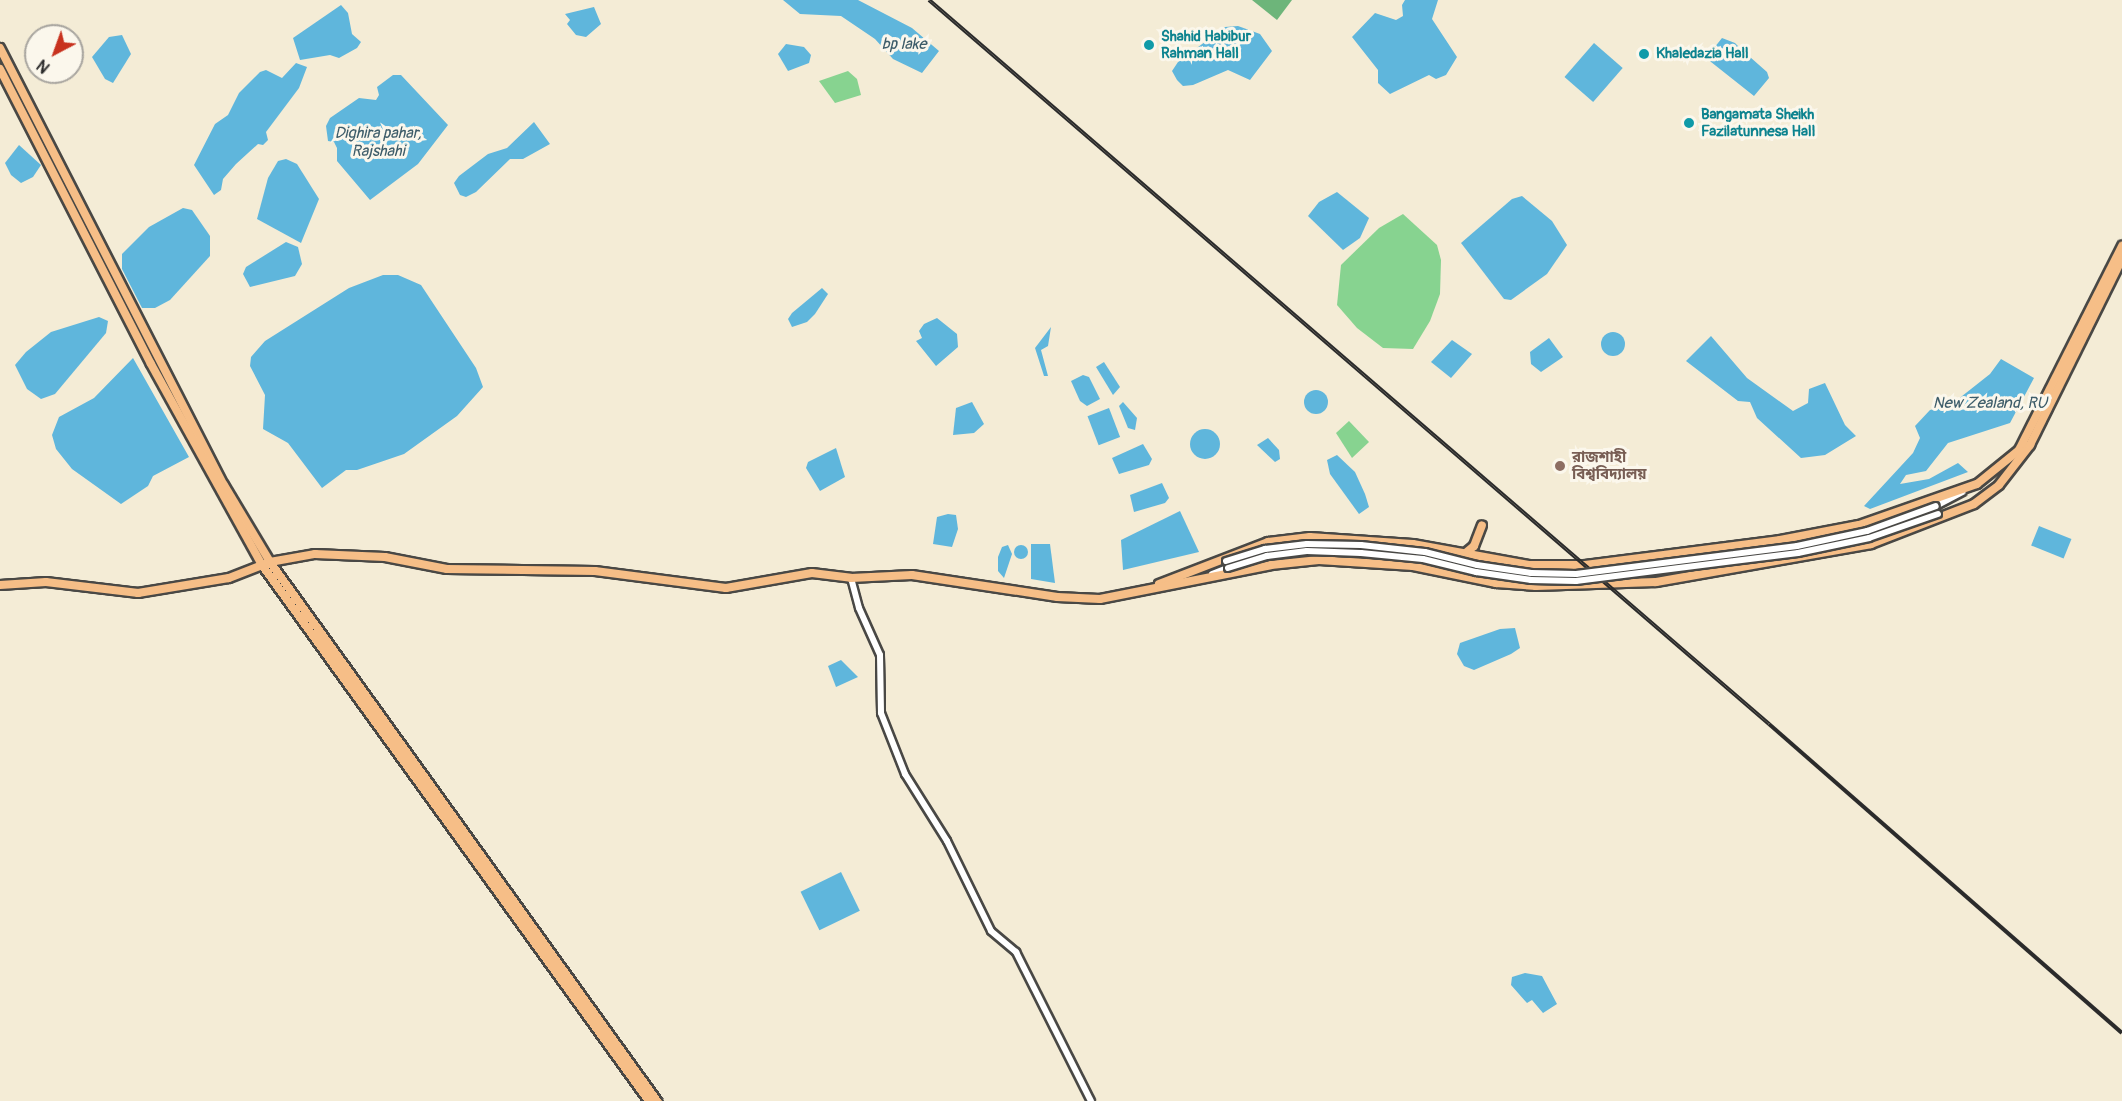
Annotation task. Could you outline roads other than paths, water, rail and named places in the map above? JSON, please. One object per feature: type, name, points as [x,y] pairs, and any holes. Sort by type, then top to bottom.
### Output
[{"type":"main road","points":[[0,48],[266,564],[657,1101]]},
{"type":"main road","points":[[0,69],[151,364],[266,564],[649,1101]]},
{"type":"main road","points":[[0,585],[46,582],[138,593],[229,578],[266,564],[315,554],[359,555],[447,569],[595,571],[726,588],[812,573],[851,578],[912,575],[1057,597],[1100,599],[1121,597],[1152,587],[1268,542],[1310,537],[1413,544],[1463,555],[1564,567],[1780,540],[1859,525],[1977,484],[2019,450],[2122,246]]},
{"type":"main road","points":[[1152,587],[1319,561],[1413,566],[1496,583],[1536,586],[1656,582],[1872,544],[1974,504],[1999,485],[2031,445],[2122,259]]},
{"type":"main road","points":[[1463,555],[1474,546],[1482,525]]},
{"type":"street","points":[[1206,577],[1227,564],[1265,549],[1307,544],[1361,545],[1425,552],[1477,565],[1531,573],[1576,574],[1797,546],[1868,531],[1936,506],[1977,484]]},
{"type":"street","points":[[1204,565],[1227,564],[1307,551],[1361,553],[1424,559],[1476,572],[1531,580],[1576,581],[1798,553],[1869,538],[1974,504]]},
{"type":"street","points":[[851,578],[859,608],[880,655],[881,713],[905,774],[947,841],[991,931],[1016,952],[1091,1101]]},
{"type":"water","name":"bp lake","points":[[783,0],[858,0],[912,28],[939,51],[922,73],[893,59],[875,39],[841,16],[800,14]]},
{"type":"water","points":[[1405,0],[1438,0],[1432,19],[1457,57],[1446,75],[1436,79],[1429,75],[1390,94],[1378,83],[1378,70],[1352,37],[1375,13],[1396,20],[1403,16],[1402,5]]},
{"type":"water","points":[[341,5],[348,13],[352,34],[361,42],[357,48],[339,58],[330,55],[300,60],[293,38]]},
{"type":"water","points":[[594,7],[601,24],[586,37],[576,35],[567,24],[570,20],[565,14]]},
{"type":"water","points":[[1238,26],[1260,34],[1272,51],[1250,80],[1228,70],[1193,85],[1183,86],[1177,80],[1172,71],[1178,62],[1225,27]]},
{"type":"water","points":[[122,35],[131,54],[113,83],[105,79],[92,57],[109,37]]},
{"type":"water","points":[[1722,38],[1735,43],[1745,53],[1743,56],[1750,57],[1767,72],[1769,78],[1754,96],[1706,58]]},
{"type":"water","points":[[1594,43],[1623,68],[1593,102],[1564,77]]},
{"type":"water","points":[[786,44],[804,47],[811,55],[809,63],[788,71],[778,54]]},
{"type":"water","points":[[296,63],[307,67],[299,88],[266,132],[268,140],[263,145],[258,144],[236,164],[223,179],[221,190],[214,195],[194,165],[215,124],[228,115],[239,93],[260,72],[266,70],[282,78]]},
{"type":"water","name":"Dighira pahar, Rajshahi","points":[[393,75],[401,75],[448,125],[418,164],[370,200],[337,161],[337,148],[334,142],[328,141],[326,126],[330,118],[359,98],[376,100],[379,95],[377,87]]},
{"type":"water","points":[[534,122],[550,144],[523,159],[510,159],[476,192],[466,197],[460,195],[454,183],[459,176],[488,154],[507,148]]},
{"type":"water","points":[[19,145],[41,165],[33,177],[21,183],[11,175],[5,163]]},
{"type":"water","points":[[286,159],[297,164],[319,199],[301,243],[257,219],[268,178],[278,161]]},
{"type":"water","points":[[1337,192],[1369,218],[1360,238],[1343,250],[1308,216],[1319,202]]},
{"type":"water","points":[[1522,196],[1552,221],[1567,245],[1547,274],[1511,300],[1504,299],[1461,243],[1512,199]]},
{"type":"water","points":[[183,208],[192,210],[210,236],[210,256],[170,300],[155,308],[142,308],[122,269],[122,254],[149,227]]},
{"type":"water","points":[[286,242],[298,247],[302,264],[295,276],[250,287],[243,274],[246,267]]},
{"type":"water","points":[[383,275],[398,275],[421,285],[476,368],[483,387],[457,416],[404,454],[357,470],[346,470],[322,488],[288,443],[263,429],[265,395],[250,366],[251,357],[265,341],[349,288]]},
{"type":"water","points":[[822,288],[828,294],[815,314],[807,322],[792,327],[788,319],[792,313]]},
{"type":"water","points":[[99,317],[108,321],[106,333],[55,394],[41,399],[27,389],[15,365],[26,352],[51,332]]},
{"type":"water","points":[[937,318],[957,334],[958,347],[936,366],[916,341],[922,338],[919,331],[924,324]]},
{"type":"water","points":[[1051,327],[1048,346],[1041,350],[1048,376],[1044,376],[1035,348]]},
{"type":"water","points":[[1613,332],[1621,336],[1625,344],[1621,352],[1613,356],[1605,352],[1601,344],[1605,336]]},
{"type":"water","points":[[1711,336],[1747,378],[1793,411],[1808,403],[1809,389],[1825,383],[1845,425],[1856,436],[1825,455],[1801,458],[1757,418],[1750,402],[1738,401],[1686,361]]},
{"type":"water","points":[[1549,338],[1563,357],[1541,372],[1531,364],[1530,352]]},
{"type":"water","points":[[1452,340],[1472,354],[1451,378],[1431,362]]},
{"type":"water","points":[[133,358],[189,457],[153,476],[148,486],[121,504],[72,469],[56,449],[52,435],[59,417],[94,398]]},
{"type":"water","name":"New Zealand, RU","points":[[2001,359],[2034,378],[2010,423],[1948,443],[1926,471],[1906,475],[1900,484],[1929,479],[1958,463],[1968,472],[1870,509],[1864,506],[1913,453],[1920,438],[1915,426],[1930,410],[1952,404],[1990,374]]},
{"type":"water","points":[[1104,362],[1120,387],[1113,395],[1096,367]]},
{"type":"water","points":[[1083,375],[1089,377],[1100,399],[1087,406],[1080,401],[1071,381]]},
{"type":"water","points":[[1316,390],[1324,394],[1328,402],[1324,410],[1316,414],[1308,410],[1304,402],[1308,394]]},
{"type":"water","points":[[972,402],[984,424],[974,433],[953,435],[956,408]]},
{"type":"water","points":[[1123,402],[1137,418],[1135,430],[1128,428],[1119,406]]},
{"type":"water","points":[[1109,408],[1120,437],[1099,445],[1088,416]]},
{"type":"water","points":[[1205,429],[1211,430],[1219,438],[1219,450],[1211,458],[1205,459],[1199,458],[1191,450],[1190,444],[1191,438],[1199,430]]},
{"type":"water","points":[[1268,438],[1279,450],[1280,459],[1275,462],[1257,445]]},
{"type":"water","points":[[1143,444],[1152,459],[1149,465],[1119,474],[1112,458]]},
{"type":"water","points":[[836,448],[845,477],[820,491],[806,468],[808,462]]},
{"type":"water","points":[[1337,455],[1355,472],[1365,494],[1369,507],[1359,514],[1330,474],[1327,460]]},
{"type":"water","points":[[1162,483],[1169,498],[1165,503],[1134,512],[1130,495]]},
{"type":"water","points":[[1180,511],[1199,552],[1123,570],[1121,540]]},
{"type":"water","points":[[948,514],[956,515],[958,529],[952,547],[933,544],[937,517]]},
{"type":"water","points":[[2039,526],[2071,539],[2064,559],[2031,545]]},
{"type":"water","points":[[1031,544],[1050,544],[1055,583],[1031,579]]},
{"type":"water","points":[[1008,545],[1012,554],[1004,578],[998,571],[998,557],[1002,547]]},
{"type":"water","points":[[1018,545],[1024,545],[1028,552],[1024,559],[1018,559],[1014,555],[1014,549]]},
{"type":"water","points":[[1515,628],[1520,648],[1474,670],[1464,666],[1457,654],[1460,643],[1500,629]]},
{"type":"water","points":[[841,660],[858,677],[836,687],[828,666]]},
{"type":"water","points":[[841,872],[860,911],[819,930],[801,892]]},
{"type":"water","points":[[1525,973],[1542,976],[1557,1004],[1543,1013],[1532,1000],[1527,1003],[1511,985],[1512,977]]},
{"type":"railway","points":[[929,0],[1769,724],[2122,1033]]},
{"type":"place","name":"Shahid Habibur Rahman Hall","points":[[1149,45]]},
{"type":"place","name":"Khaledazia Hall","points":[[1644,54]]},
{"type":"place","name":"Bangamata Sheikh Fazilatunnesa Hall","points":[[1689,123]]},
{"type":"place","name":"রাজশাহী বিশ্ববিদ্যালয়","points":[[1560,466]]}]
